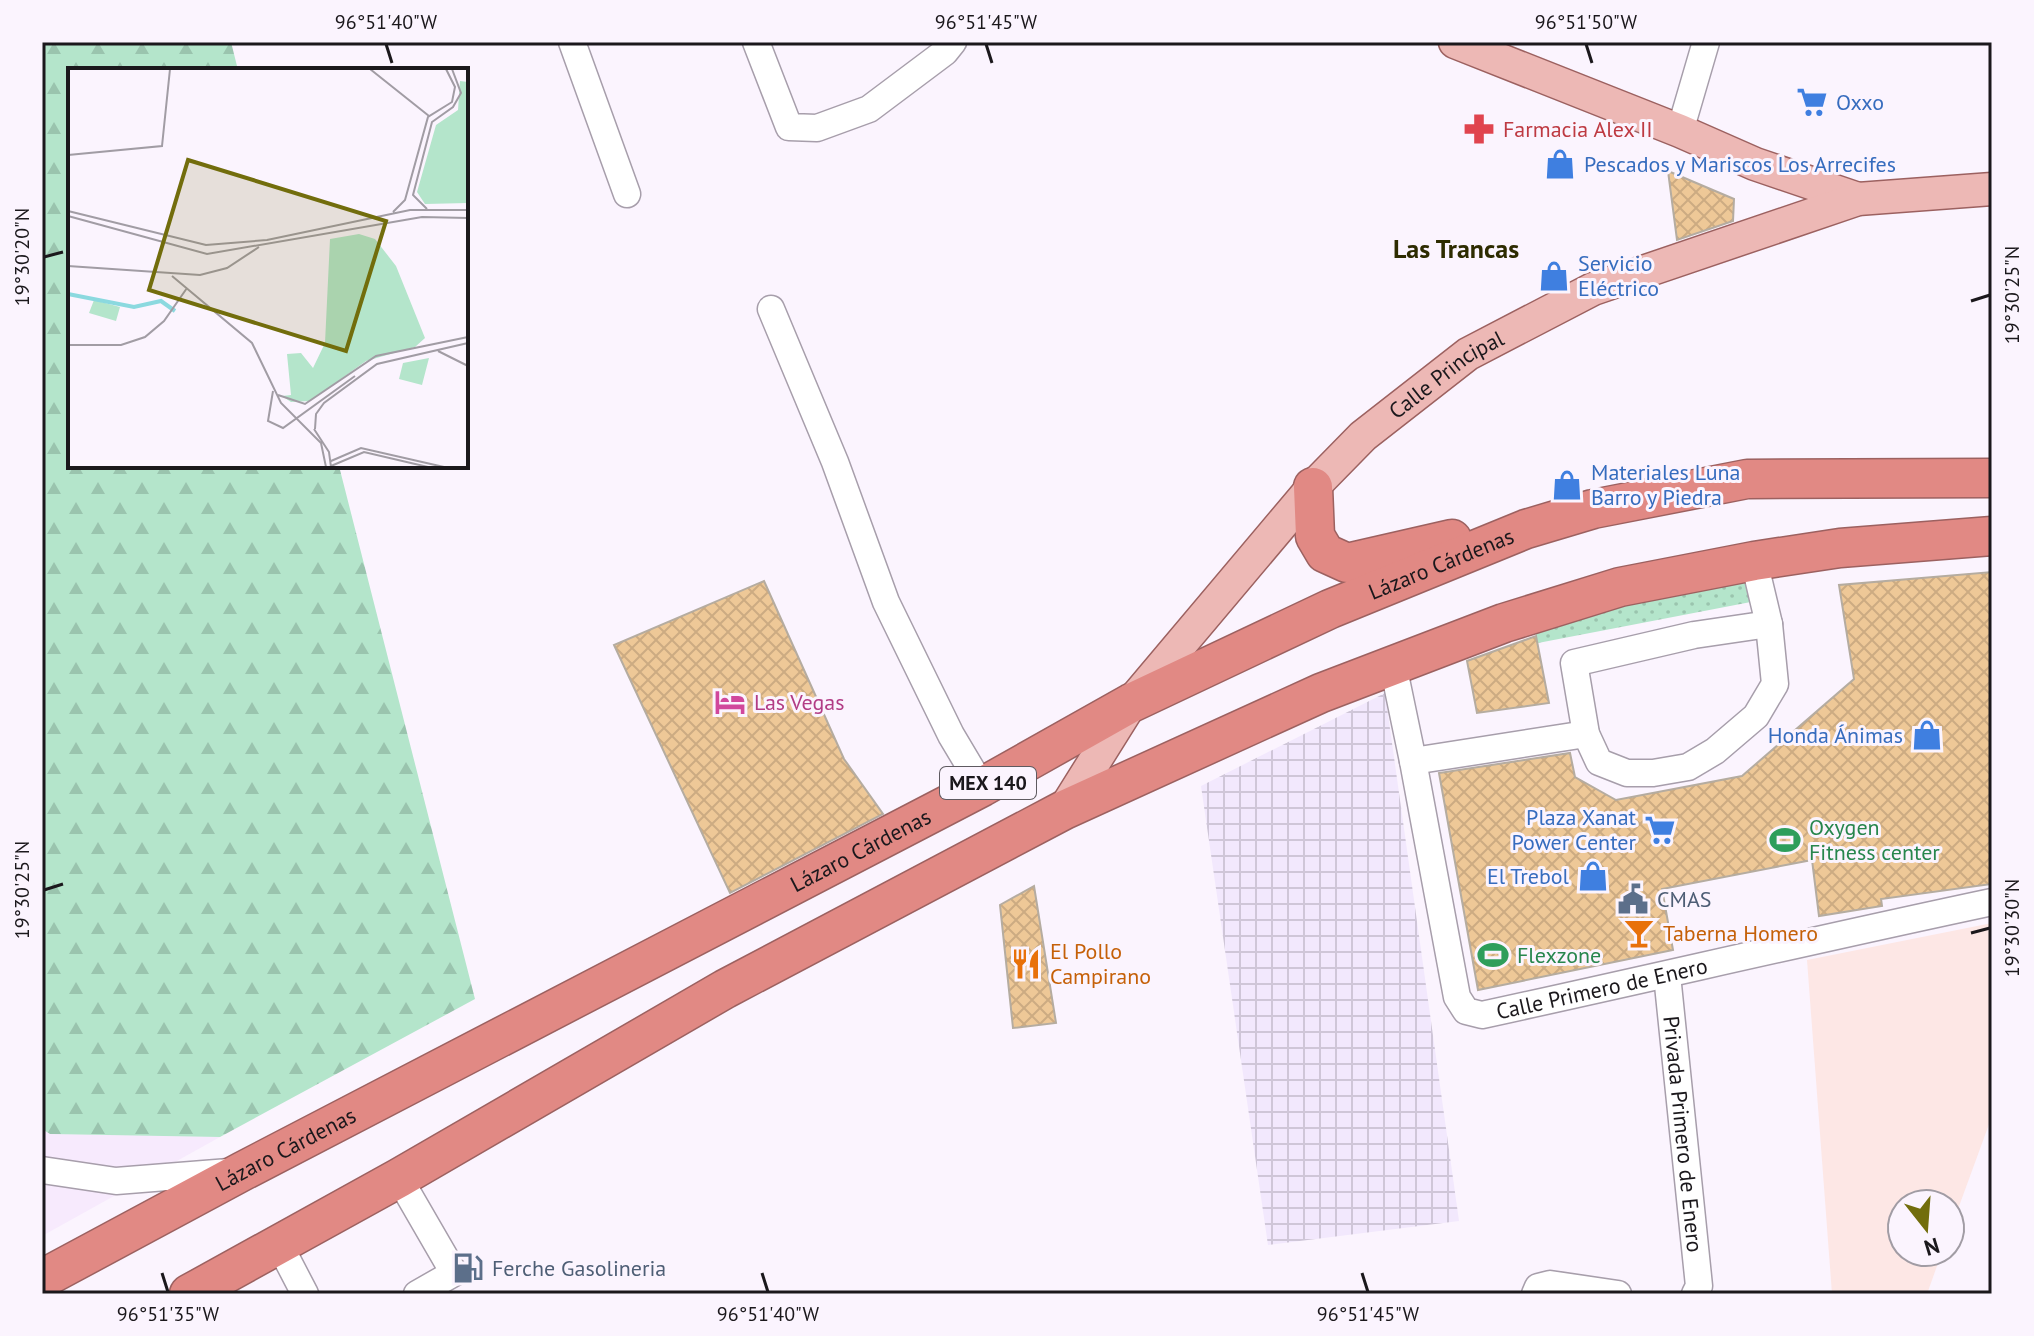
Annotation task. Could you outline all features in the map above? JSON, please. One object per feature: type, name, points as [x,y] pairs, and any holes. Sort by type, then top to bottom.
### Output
[{"type":"highway","name":"Lázaro Cárdenas","points":[[42,1279],[243,1171],[982,787],[1131,703],[1330,609],[1526,529],[1593,509],[1747,479],[1992,478]]},
{"type":"highway","points":[[1313,487],[1315,536],[1325,553],[1347,563],[1488,531],[1526,529]]},
{"type":"highway","name":"MEX 140","points":[[189,1294],[399,1178],[725,989],[1064,810],[1321,693],[1504,623],[1620,587],[1840,548],[1992,536]]},
{"type":"main road","points":[[1455,42],[1755,164],[1858,199]]},
{"type":"main road","name":"Calle Principal","points":[[1064,810],[1131,703],[1313,487],[1363,436],[1468,354],[1593,289],[1858,199],[1992,189]]},
{"type":"street","points":[[572,42],[627,194]]},
{"type":"street","points":[[756,42],[789,127],[817,128],[869,109],[945,52],[953,42]]},
{"type":"street","points":[[1680,131],[1706,42]]},
{"type":"street","points":[[771,309],[835,462],[886,602],[951,735],[982,787]]},
{"type":"street","points":[[1754,561],[1769,624],[1775,684],[1756,716],[1715,751],[1688,767],[1653,773],[1627,773],[1599,762],[1586,734],[1574,663],[1694,635],[1769,624]]},
{"type":"street","name":"Calle Primero de Enero","points":[[1393,665],[1457,997],[1466,1011],[1482,1015],[1667,975],[1800,942],[1992,902]]},
{"type":"street","points":[[1413,761],[1586,734]]},
{"type":"street","name":"Privada Primero de Enero","points":[[1667,975],[1699,1286],[1695,1294]]},
{"type":"street","points":[[42,1170],[116,1181],[243,1171]]},
{"type":"street","points":[[399,1178],[454,1273],[417,1294]]},
{"type":"street","points":[[279,1244],[305,1294]]},
{"type":"street","points":[[1535,1294],[1538,1287],[1550,1284],[1618,1294]]},
{"type":"shaded area","points":[[1385,693],[1459,1221],[1268,1245],[1201,786]]},
{"type":"shaded area","points":[[1992,923],[1992,1116],[1966,1188],[1886,1188],[1886,1268],[1936,1268],[1927,1294],[1832,1294],[1807,960]]},
{"type":"shaded area","points":[[42,1129],[50,1134],[220,1137],[42,1236]]},
{"type":"green space","points":[[42,42],[231,42],[238,68],[68,68],[68,468],[340,468],[475,999],[220,1137],[50,1134],[42,1129]]},
{"type":"green space","points":[[1751,575],[1756,601],[1538,643],[1533,624]]},
{"type":"building","points":[[1668,171],[1734,199],[1733,221],[1677,240]]},
{"type":"building","name":"Plaza Xanat Power Center","points":[[1992,572],[1992,884],[1881,899],[1882,906],[1819,916],[1812,860],[1662,889],[1673,950],[1478,990],[1439,773],[1570,753],[1575,777],[1616,800],[1742,776],[1854,679],[1839,585]]},
{"type":"building","name":"Las Vegas","points":[[764,581],[844,759],[883,814],[730,893],[614,645]]},
{"type":"building","points":[[1536,636],[1549,703],[1477,713],[1467,661]]},
{"type":"building","name":"El Pollo Campirano","points":[[1034,886],[1056,1023],[1013,1028],[1000,905]]},
{"type":"place","name":"Oxxo","points":[[1812,102]]},
{"type":"place","name":"Farmacia Alex II","points":[[1479,129]]},
{"type":"place","name":"Pescados y Mariscos Los Arrecifes","points":[[1560,164]]},
{"type":"place","name":"Servicio Eléctrico","points":[[1554,276]]},
{"type":"place","name":"Materiales Luna Barro y Piedra","points":[[1567,485]]},
{"type":"place","name":"Las Vegas","points":[[730,702]]},
{"type":"place","name":"Honda Ánimas","points":[[1927,735]]},
{"type":"place","name":"Plaza Xanat Power Center","points":[[1660,830]]},
{"type":"place","name":"Oxygen Fitness center","points":[[1785,840]]},
{"type":"place","name":"El Trebol","points":[[1593,876]]},
{"type":"place","name":"CMAS","points":[[1633,899]]},
{"type":"place","name":"Taberna Homero","points":[[1639,933]]},
{"type":"place","name":"Flexzone","points":[[1493,955]]},
{"type":"place","name":"El Pollo Campirano","points":[[1026,964]]},
{"type":"place","name":"Ferche Gasolineria","points":[[468,1268]]},
{"type":"district","name":"Las Trancas","points":[[1456,248]]}]
